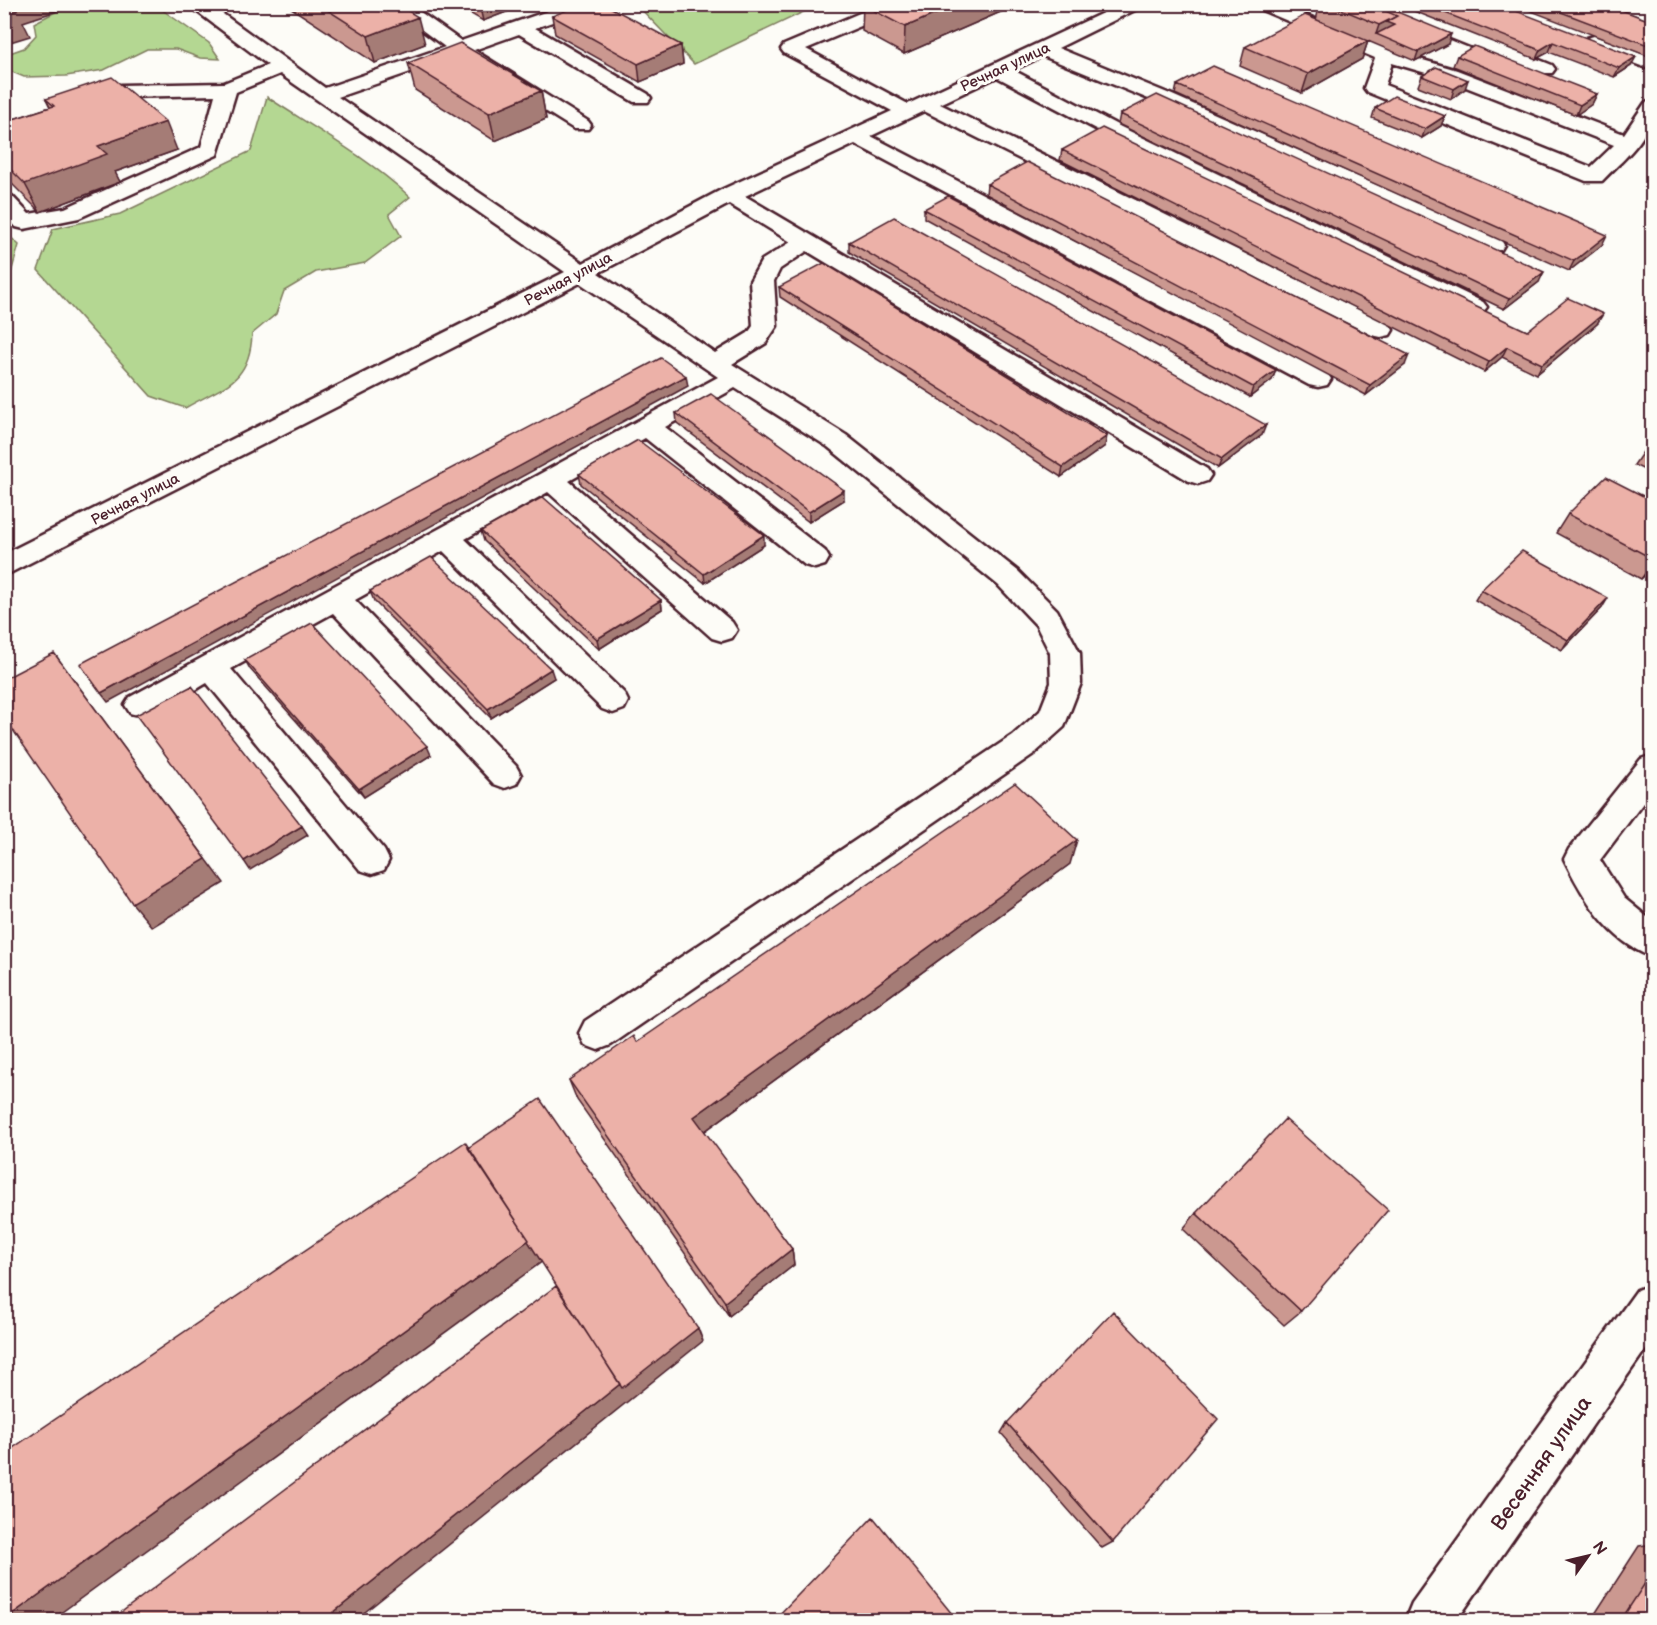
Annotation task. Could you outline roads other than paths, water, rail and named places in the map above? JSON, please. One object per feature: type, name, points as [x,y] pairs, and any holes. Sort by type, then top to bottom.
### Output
[{"type":"street","points":[[196,4],[322,96],[725,370],[837,441],[1008,578],[1047,618],[1065,653],[1066,683],[1053,718],[1024,744],[598,1033]]},
{"type":"street","points":[[396,4],[458,48],[581,125]]},
{"type":"street","points":[[898,4],[791,49],[1381,330]]},
{"type":"street","points":[[1263,4],[1384,55],[1450,74],[1628,143]]},
{"type":"street","points":[[1382,4],[1545,69]]},
{"type":"street","points":[[322,96],[584,5]]},
{"type":"street","name":"Речная улица","points":[[4,566],[583,272],[676,220],[1043,49],[1118,8]]},
{"type":"street","points":[[520,27],[641,98]]},
{"type":"street","points":[[1575,34],[1653,64]]},
{"type":"street","points":[[1043,49],[1163,98],[1493,245]]},
{"type":"street","points":[[1384,55],[1374,88],[1594,176],[1628,143],[1653,107]]},
{"type":"street","points":[[4,138],[13,128],[121,91],[227,89],[281,67]]},
{"type":"street","points":[[998,70],[1114,131],[1491,314]]},
{"type":"street","points":[[4,201],[24,222],[71,213],[210,151],[227,89]]},
{"type":"street","points":[[855,136],[1318,379]]},
{"type":"street","points":[[729,195],[1198,475]]},
{"type":"street","points":[[141,705],[337,599],[646,426],[725,370],[757,338],[765,326],[762,281],[770,265],[807,242]]},
{"type":"street","points":[[646,426],[815,558]]},
{"type":"street","points":[[550,480],[722,630]]},
{"type":"street","points":[[447,538],[613,701]]},
{"type":"street","points":[[337,599],[505,775]]},
{"type":"street","points":[[212,667],[372,860]]},
{"type":"street","points":[[1653,768],[1581,859],[1612,909],[1653,941]]},
{"type":"street","name":"Весенняя улица","points":[[1429,1620],[1653,1305]]}]
